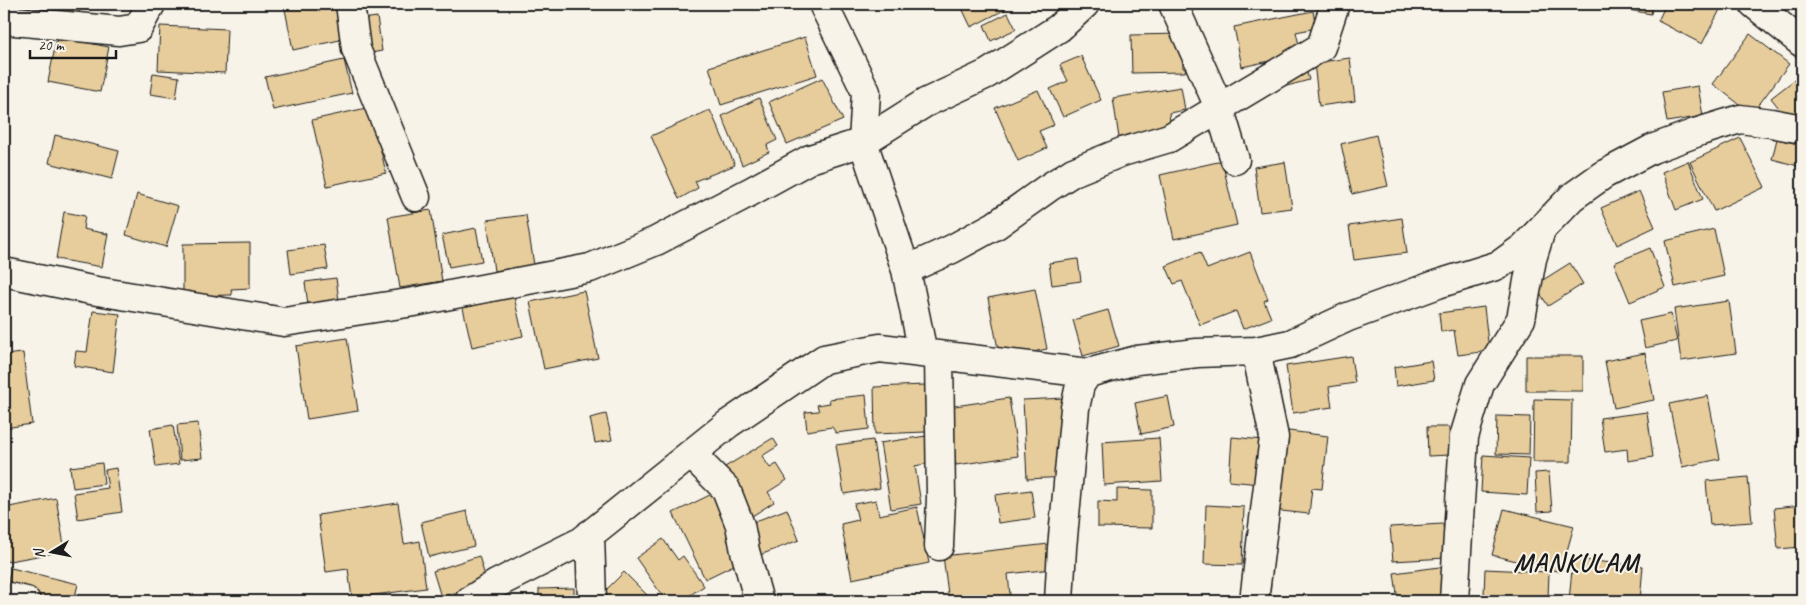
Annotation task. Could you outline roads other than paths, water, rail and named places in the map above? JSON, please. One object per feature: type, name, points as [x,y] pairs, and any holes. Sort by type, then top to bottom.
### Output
[{"type":"street","points":[[4,20],[119,31],[138,28],[151,4]]},
{"type":"street","points":[[350,4],[356,48],[416,197]]},
{"type":"street","points":[[823,4],[866,92],[863,142],[906,270],[931,354],[941,498],[939,546]]},
{"type":"street","points":[[4,272],[110,293],[284,322],[414,302],[590,268],[656,241],[810,159],[863,142],[925,103],[987,74],[1059,28],[1085,4]]},
{"type":"street","points":[[1173,4],[1219,107],[1235,160]]},
{"type":"street","points":[[906,270],[952,249],[996,225],[1073,172],[1122,152],[1169,138],[1321,47],[1334,4]]},
{"type":"street","points":[[1754,4],[1802,43]]},
{"type":"street","points":[[469,601],[496,584],[582,541],[728,424],[824,359],[880,348],[1088,374],[1137,360],[1197,353],[1256,351],[1290,344],[1348,317],[1438,284],[1499,265],[1524,247],[1572,197],[1603,175],[1652,149],[1740,119],[1771,122],[1802,129]]},
{"type":"street","points":[[1454,601],[1464,436],[1480,384],[1520,319],[1532,260],[1541,230]]},
{"type":"street","points":[[1254,601],[1274,438],[1256,351]]},
{"type":"street","points":[[1059,601],[1075,408],[1080,384],[1088,374]]},
{"type":"street","points":[[691,454],[726,489],[740,525],[758,598]]},
{"type":"street","points":[[590,534],[592,601]]},
{"type":"street","points":[[4,596],[26,601]]},
{"type":"district","name":"MANKULAM","points":[[1576,562]]}]
